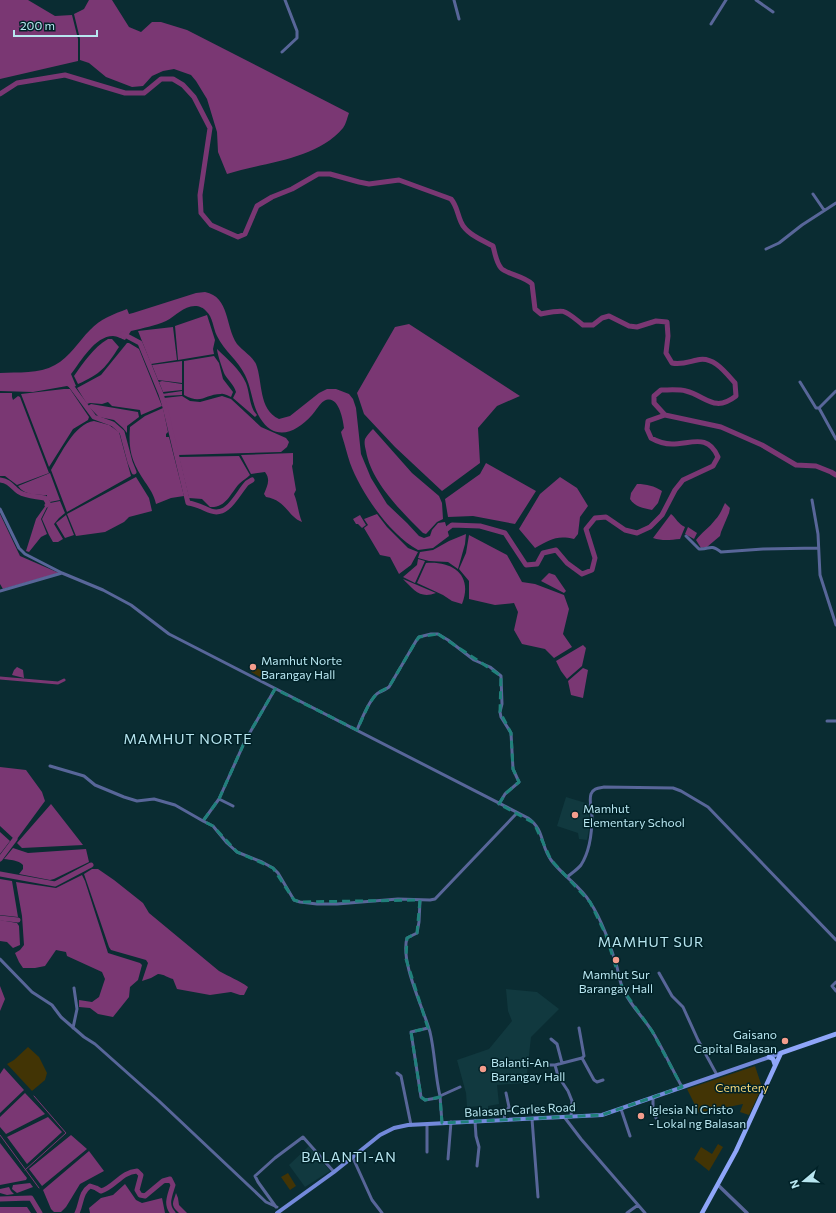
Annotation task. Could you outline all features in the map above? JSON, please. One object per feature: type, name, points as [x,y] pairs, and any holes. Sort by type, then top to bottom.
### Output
[{"type":"main road","points":[[702,1213],[736,1150],[781,1053],[836,1034]]},
{"type":"main road","name":"Balasan-Carles Road","points":[[279,1212],[353,1158],[380,1135],[394,1128],[411,1124],[565,1118],[602,1115],[781,1053]]},
{"type":"main road","points":[[769,1057],[773,1059],[775,1065]]},
{"type":"street","points":[[282,52],[297,38],[297,31],[285,0]]},
{"type":"street","points":[[454,0],[459,19]]},
{"type":"street","points":[[711,24],[726,0]]},
{"type":"street","points":[[756,0],[774,12]]},
{"type":"street","points":[[813,194],[824,210]]},
{"type":"street","points":[[766,249],[779,243],[802,225],[836,203]]},
{"type":"street","points":[[800,382],[816,408],[819,408],[836,439]]},
{"type":"street","points":[[819,408],[836,391]]},
{"type":"street","points":[[812,500],[818,534],[820,575],[836,625]]},
{"type":"street","points":[[0,509],[19,548],[33,559],[62,573],[104,590],[130,605],[169,634],[528,818],[538,826],[544,847],[551,860],[579,888],[590,902],[606,935],[623,990],[631,1004],[652,1031],[682,1087]]},
{"type":"street","points":[[686,536],[701,550],[709,547],[715,548],[721,552],[764,549],[818,548]]},
{"type":"street","points":[[0,591],[62,573]]},
{"type":"street","points":[[357,730],[369,704],[377,693],[384,691],[389,687],[419,637],[438,634],[474,660],[490,667],[501,676],[502,704],[500,712],[501,717],[511,733],[513,769],[519,782],[505,794],[499,804]]},
{"type":"street","points":[[203,821],[219,799],[245,741],[275,689]]},
{"type":"street","points":[[827,721],[836,721]]},
{"type":"street","points":[[50,766],[84,776],[95,784],[124,797],[137,801],[154,799],[175,805],[213,826],[227,843],[238,852],[273,868],[294,900],[317,904],[337,904],[398,899],[420,901],[435,899],[517,813]]},
{"type":"street","points":[[567,877],[581,865],[586,854],[590,840],[592,821],[591,794],[593,790],[604,787],[673,788],[708,807],[836,940]]},
{"type":"street","points":[[219,799],[233,806]]},
{"type":"street","points":[[420,901],[417,933],[407,938],[406,959],[428,1028],[440,1096],[442,1123]]},
{"type":"street","points":[[0,959],[32,992],[52,1005],[61,1017],[73,1028],[95,1044],[159,1101],[266,1202],[277,1207]]},
{"type":"street","points":[[659,973],[672,996],[682,1007],[717,1075]]},
{"type":"street","points":[[836,982],[832,986],[836,991]]},
{"type":"street","points":[[73,1028],[77,1009],[74,988]]},
{"type":"street","points":[[428,1028],[411,1032],[421,1097],[425,1100],[437,1098],[460,1087]]},
{"type":"street","points":[[579,1028],[584,1056],[582,1058],[594,1080],[598,1082],[603,1080]]},
{"type":"street","points":[[551,1039],[557,1044],[562,1064]]},
{"type":"street","points":[[545,1064],[562,1064],[582,1058]]},
{"type":"street","points":[[555,1065],[558,1076],[568,1091],[572,1101],[571,1117]]},
{"type":"street","points":[[397,1072],[401,1076],[411,1124]]},
{"type":"street","points":[[504,1120],[505,1113],[509,1107],[506,1093]]},
{"type":"street","points":[[653,1098],[653,1109],[656,1118]]},
{"type":"street","points":[[621,1109],[630,1136]]},
{"type":"street","points":[[565,1118],[580,1139],[645,1213]]},
{"type":"street","points":[[532,1119],[538,1197]]},
{"type":"street","points":[[475,1121],[476,1136],[479,1147],[477,1166]]},
{"type":"street","points":[[448,1159],[451,1122]]},
{"type":"street","points":[[427,1124],[427,1152]]},
{"type":"street","points":[[279,1212],[255,1176],[275,1158],[303,1137],[334,1172]]},
{"type":"street","points":[[353,1158],[372,1200],[382,1213]]},
{"type":"street","points":[[718,1185],[747,1213]]},
{"type":"street","points":[[627,1213],[638,1205]]},
{"type":"highlighted area","points":[[438,634],[501,676],[500,712],[511,733],[513,769],[519,782],[505,794],[499,804],[534,823],[551,860],[590,902],[606,935],[623,990],[652,1031],[682,1087],[602,1115],[442,1123],[440,1097],[425,1100],[421,1097],[411,1032],[428,1028],[406,959],[407,938],[417,933],[420,900],[300,902],[294,900],[273,868],[237,852],[213,826],[203,821],[219,799],[245,741],[275,689],[357,730],[369,704],[377,693],[389,687],[419,637]]},
{"type":"shaded area","points":[[0,0],[28,0],[55,16],[72,15],[78,39],[78,61],[0,79]]},
{"type":"shaded area","points":[[89,0],[112,0],[129,27],[141,32],[152,22],[161,22],[187,30],[349,113],[345,125],[332,139],[319,147],[289,158],[227,174],[218,152],[217,132],[207,99],[191,75],[174,69],[163,71],[152,76],[143,86],[132,87],[106,77],[89,63],[80,60],[80,39],[74,14],[84,9]]},
{"type":"shaded area","points":[[205,292],[213,295],[219,300],[226,313],[230,329],[237,344],[252,358],[256,364],[264,402],[272,415],[279,419],[290,416],[319,393],[327,389],[336,389],[349,394],[353,399],[356,408],[361,454],[371,478],[387,504],[419,536],[424,538],[430,536],[432,530],[438,523],[445,522],[449,536],[433,548],[418,550],[407,543],[387,524],[369,500],[355,475],[341,432],[344,428],[341,413],[333,401],[329,399],[322,402],[306,421],[292,430],[279,432],[266,426],[257,413],[247,380],[242,370],[220,341],[212,319],[208,313],[200,307],[191,306],[166,321],[153,326],[131,331],[125,340],[113,336],[100,340],[89,350],[71,374],[76,386],[71,388],[67,386],[33,392],[0,391],[0,373],[42,370],[55,365],[70,354],[94,326],[107,317],[127,309],[129,314],[196,293]]},
{"type":"shaded area","points":[[207,315],[215,340],[213,349],[214,354],[178,360],[175,326]]},
{"type":"shaded area","points":[[409,324],[520,396],[497,406],[478,428],[480,463],[442,491],[395,447],[364,414],[357,393],[395,327]]},
{"type":"shaded area","points":[[173,327],[177,360],[151,364],[138,331]]},
{"type":"shaded area","points":[[108,339],[112,339],[119,347],[98,373],[78,384],[74,376],[93,351]]},
{"type":"shaded area","points":[[127,343],[139,349],[162,406],[141,415],[140,410],[112,406],[108,402],[102,404],[87,404],[77,388],[101,375]]},
{"type":"shaded area","points":[[217,349],[233,364],[246,383],[252,408],[257,415],[255,417],[233,398],[236,392],[233,385],[225,375]]},
{"type":"shaded area","points":[[214,356],[219,363],[223,379],[233,392],[231,397],[225,394],[216,394],[195,399],[184,395],[184,361]]},
{"type":"shaded area","points":[[182,361],[182,383],[158,380],[152,365]]},
{"type":"shaded area","points":[[162,381],[182,384],[182,390],[163,392],[159,382]]},
{"type":"shaded area","points":[[70,389],[89,417],[88,420],[73,429],[49,467],[21,394]]},
{"type":"shaded area","points":[[182,391],[182,395],[164,396],[162,394]]},
{"type":"shaded area","points":[[0,393],[12,393],[13,400],[18,396],[20,397],[49,473],[17,485],[5,476],[0,476]]},
{"type":"shaded area","points":[[182,396],[190,401],[200,402],[222,396],[231,399],[261,427],[286,438],[289,442],[287,447],[281,452],[178,455],[164,398]]},
{"type":"shaded area","points":[[91,404],[138,412],[139,417],[127,426],[127,433],[114,420],[99,417],[88,406]]},
{"type":"shaded area","points":[[163,408],[168,432],[166,437],[169,437],[184,496],[171,498],[156,504],[152,492],[134,462],[130,450],[130,427],[145,416]]},
{"type":"shaded area","points":[[94,421],[109,425],[119,432],[131,476],[67,512],[51,470],[74,434],[87,423]]},
{"type":"shaded area","points":[[373,429],[412,473],[439,496],[442,503],[443,519],[437,522],[426,534],[423,533],[406,516],[388,496],[374,474],[365,448],[365,439]]},
{"type":"shaded area","points":[[293,453],[292,466],[296,490],[294,494],[302,522],[297,520],[278,501],[266,497],[264,494],[268,483],[267,475],[265,472],[251,474],[241,455]]},
{"type":"shaded area","points":[[239,456],[250,475],[239,484],[224,503],[215,507],[210,507],[202,499],[189,498],[179,457]]},
{"type":"shaded area","points":[[486,463],[536,491],[515,524],[473,516],[448,517],[445,499],[480,474]]},
{"type":"shaded area","points":[[50,473],[60,500],[50,502],[49,500],[48,505],[44,497],[47,497],[47,495],[27,493],[18,486]]},
{"type":"shaded area","points":[[136,477],[149,498],[152,511],[129,517],[124,522],[105,532],[76,536],[67,514]]},
{"type":"shaded area","points":[[560,477],[577,488],[588,506],[580,517],[578,534],[574,539],[558,538],[535,548],[519,529],[540,494]]},
{"type":"shaded area","points":[[637,484],[644,484],[662,491],[658,503],[652,510],[642,508],[630,499],[631,493]]},
{"type":"shaded area","points":[[60,501],[65,513],[54,524],[63,539],[58,542],[53,542],[42,519],[50,503]]},
{"type":"shaded area","points":[[725,503],[730,508],[720,536],[707,547],[701,548],[696,540],[717,518]]},
{"type":"shaded area","points":[[46,505],[48,506],[41,519],[47,534],[41,537],[29,552],[26,551],[36,519]]},
{"type":"shaded area","points":[[0,514],[20,556],[59,573],[3,589],[0,584]]},
{"type":"shaded area","points":[[377,514],[387,527],[408,548],[418,552],[411,565],[399,574],[390,557],[380,555],[364,528],[368,525],[364,519]]},
{"type":"shaded area","points":[[671,514],[685,527],[680,539],[663,540],[653,538]]},
{"type":"shaded area","points":[[66,515],[74,535],[65,538],[56,523]]},
{"type":"shaded area","points":[[360,515],[366,525],[362,528],[356,524],[353,519]]},
{"type":"shaded area","points":[[688,527],[697,533],[694,539],[685,534]]},
{"type":"shaded area","points":[[466,534],[465,544],[458,569],[448,562],[429,561],[418,558],[420,552],[433,550]]},
{"type":"shaded area","points":[[469,535],[507,555],[522,582],[535,584],[564,595],[569,609],[563,634],[572,647],[554,658],[545,649],[522,644],[514,630],[518,612],[514,603],[495,605],[469,599],[469,581],[459,569],[466,553]]},
{"type":"shaded area","points":[[418,559],[425,561],[415,583],[403,577],[417,565]]},
{"type":"shaded area","points":[[426,563],[445,565],[459,572],[463,578],[465,586],[465,594],[462,604],[452,601],[443,595],[417,583]]},
{"type":"shaded area","points":[[549,573],[555,575],[566,591],[564,593],[541,581]]},
{"type":"shaded area","points":[[403,579],[436,593],[430,595],[421,594],[414,590]]},
{"type":"shaded area","points":[[583,645],[586,648],[582,666],[567,679],[556,661]]},
{"type":"shaded area","points":[[17,667],[23,670],[24,678],[12,675]]},
{"type":"shaded area","points":[[583,668],[588,670],[583,698],[571,695],[568,681]]},
{"type":"shaded area","points":[[0,767],[26,770],[42,792],[45,801],[17,839],[13,838],[0,826]]},
{"type":"shaded area","name":"Mamhut Elementary School","points":[[566,797],[589,804],[589,829],[587,840],[579,839],[578,833],[557,826]]},
{"type":"shaded area","points":[[51,804],[83,845],[22,848],[17,843]]},
{"type":"shaded area","points":[[0,832],[10,841],[0,854]]},
{"type":"shaded area","points":[[13,848],[28,853],[86,849],[89,862],[50,880],[19,874],[23,869],[23,865],[21,863],[4,859]]},
{"type":"shaded area","points":[[92,869],[98,869],[143,903],[149,913],[219,971],[248,987],[244,995],[231,992],[210,995],[177,989],[173,979],[160,974],[142,981],[148,963],[146,960],[111,950],[109,947],[84,874]]},
{"type":"shaded area","points":[[82,875],[108,953],[140,963],[142,965],[138,980],[130,987],[129,997],[113,1017],[98,1014],[90,1008],[79,1007],[79,1000],[92,1002],[99,997],[105,979],[102,972],[67,956],[66,952],[56,950],[45,966],[23,968],[15,953],[24,945],[22,916],[16,882],[56,888]]},
{"type":"shaded area","points":[[0,879],[12,881],[18,917],[0,915]]},
{"type":"shaded area","points":[[0,920],[17,923],[19,926],[20,945],[13,948],[7,942],[0,941]]},
{"type":"shaded area","points":[[0,986],[5,999],[0,1011]]},
{"type":"shaded area","points":[[506,989],[537,992],[559,1009],[531,1037],[526,1083],[497,1085],[499,1104],[488,1106],[488,1114],[482,1114],[482,1106],[467,1107],[466,1093],[457,1060],[489,1049],[512,1021],[508,1011]]},
{"type":"shaded area","points":[[4,1068],[24,1090],[0,1113],[0,1074]]},
{"type":"shaded area","points":[[25,1093],[45,1114],[6,1134],[0,1127],[0,1117]]},
{"type":"shaded area","points":[[48,1117],[62,1132],[27,1164],[7,1137]]},
{"type":"shaded area","points":[[71,1135],[87,1149],[42,1186],[29,1169]]},
{"type":"shaded area","points":[[0,1143],[27,1178],[26,1180],[0,1185]]},
{"type":"shaded area","points":[[309,1146],[330,1171],[305,1187],[289,1165]]},
{"type":"shaded area","points":[[89,1151],[104,1171],[80,1184],[66,1207],[61,1212],[54,1212],[51,1209],[43,1190]]},
{"type":"shaded area","points":[[30,1183],[33,1187],[17,1193],[12,1189],[13,1185]]},
{"type":"shaded area","points":[[125,1184],[136,1200],[142,1203],[162,1198],[165,1213],[90,1213],[89,1208],[101,1198],[113,1195]]},
{"type":"shaded area","points":[[9,1187],[14,1194],[7,1195],[0,1193],[0,1189]]},
{"type":"shaded area","points":[[176,1193],[179,1205],[187,1213],[179,1213],[174,1208],[173,1202]]},
{"type":"shaded area","points":[[0,1207],[27,1207],[31,1213],[0,1213]]},
{"type":"green space","points":[[255,667],[264,672],[260,677],[251,672]]},
{"type":"green space","points":[[28,1047],[39,1057],[47,1073],[45,1080],[32,1091],[7,1064],[14,1060]]},
{"type":"green space","name":"Cemetery","points":[[755,1066],[762,1087],[749,1115],[740,1112],[743,1104],[699,1113],[687,1089]]},
{"type":"green space","points":[[718,1144],[723,1147],[709,1171],[694,1159],[701,1147],[712,1154]]},
{"type":"green space","points":[[288,1173],[296,1186],[290,1190],[281,1177]]},
{"type":"waterway","points":[[0,94],[17,83],[65,75],[125,93],[144,93],[161,79],[173,79],[183,85],[194,97],[210,128],[200,195],[201,213],[211,225],[238,237],[245,234],[257,206],[272,197],[292,189],[318,174],[330,174],[369,184],[399,180],[451,199],[456,207],[463,226],[475,236],[493,246],[499,266],[503,270],[529,281],[532,284],[535,309],[541,314],[555,311],[568,313],[583,325],[593,325],[602,318],[609,316],[629,326],[637,327],[656,321],[667,322],[668,336],[666,353],[672,363],[675,364],[703,359],[708,360],[719,366],[735,383],[736,396],[722,403],[710,402],[693,393],[683,390],[661,390],[654,396],[654,403],[665,415]]},
{"type":"waterway","points":[[123,334],[140,343],[161,394],[188,503],[211,511],[222,511],[232,503],[247,483],[252,480]]},
{"type":"waterway","points":[[69,383],[94,417],[113,424],[122,432],[134,472]]},
{"type":"waterway","points":[[443,532],[452,525],[480,526],[505,533],[526,565],[537,564],[543,553],[556,550],[567,563],[582,574],[592,570],[595,558],[586,529],[595,518],[606,517],[625,530],[637,533],[650,527],[662,515],[675,490],[683,480],[713,466],[718,457],[714,450],[704,442],[669,444],[656,441],[651,438],[647,429],[648,421],[665,415],[721,427],[762,445],[796,465],[816,466],[836,475]]},
{"type":"waterway","points":[[0,480],[9,483],[22,494],[45,498],[48,503],[47,505]]},
{"type":"waterway","points":[[0,678],[58,683],[64,680]]},
{"type":"waterway","points":[[0,859],[15,839]]},
{"type":"waterway","points":[[0,874],[55,884],[91,865]]},
{"type":"waterway","points":[[0,918],[18,920]]},
{"type":"waterway","points":[[25,1170],[66,1133],[34,1096]]},
{"type":"waterway","points":[[0,1135],[39,1188]]},
{"type":"waterway","points":[[77,1213],[84,1192],[90,1186],[101,1191],[127,1174],[137,1171],[141,1175],[137,1190],[140,1195],[145,1196],[163,1181],[170,1179],[173,1185],[169,1207],[173,1213]]},
{"type":"waterway","points":[[0,1199],[31,1198],[40,1213]]},
{"type":"place","name":"Mamhut Norte Barangay Hall","points":[[253,667]]},
{"type":"place","name":"Mamhut Elementary School","points":[[575,815]]},
{"type":"place","name":"Mamhut Sur Barangay Hall","points":[[616,960]]},
{"type":"place","name":"Gaisano Capital Balasan","points":[[785,1041]]},
{"type":"place","name":"Balanti-An Barangay Hall","points":[[483,1069]]},
{"type":"place","name":"Iglesia Ni Cristo - Lokal ng Balasan","points":[[641,1116]]},
{"type":"district","name":"MAMHUT NORTE","points":[[188,738]]},
{"type":"district","name":"MAMHUT SUR","points":[[651,941]]},
{"type":"district","name":"BALANTI-AN","points":[[349,1156]]}]
